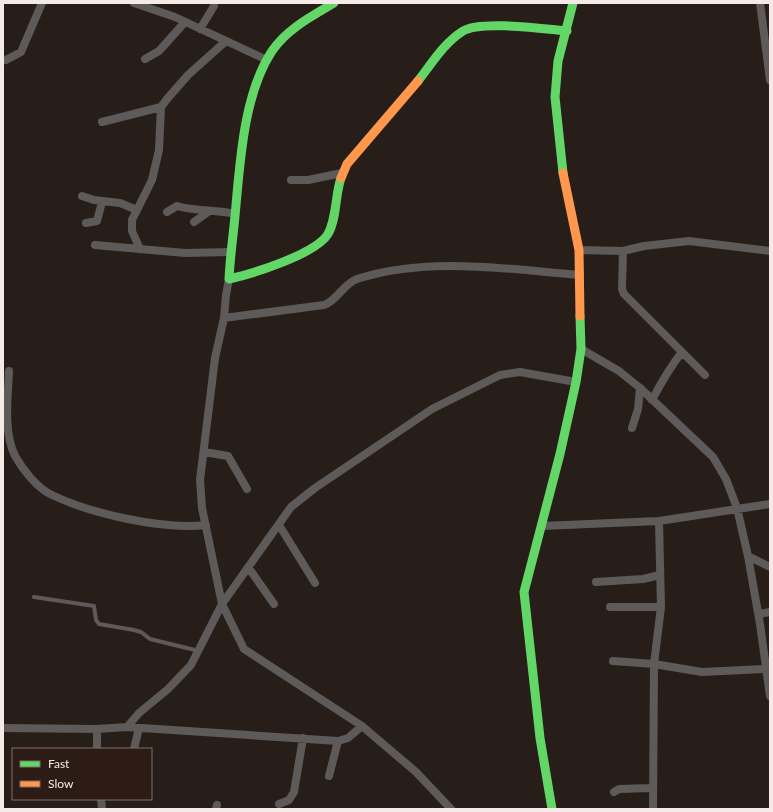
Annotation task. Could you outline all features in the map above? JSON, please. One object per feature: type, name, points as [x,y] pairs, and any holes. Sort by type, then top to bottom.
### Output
[{"type":"street","points":[[6,60],[21,52],[42,3]]},
{"type":"street","points":[[134,3],[185,22],[267,60]]},
{"type":"street","points":[[334,3],[303,21],[285,36],[267,60],[254,92],[238,179],[224,318],[215,358],[200,480],[202,508],[222,604],[244,649],[362,726],[416,772],[451,809]]},
{"type":"street","points":[[552,809],[524,610],[524,592],[542,526],[576,382],[581,349],[579,250],[563,172],[555,97],[558,61],[567,31],[573,3]]},
{"type":"street","points":[[760,3],[769,62],[770,80]]},
{"type":"street","points":[[200,29],[214,6]]},
{"type":"street","points":[[145,58],[159,51],[185,22]]},
{"type":"street","points":[[229,279],[244,277],[283,262],[324,239],[332,223],[342,173],[347,164],[409,93],[445,46],[464,30],[473,27],[499,26],[567,31]]},
{"type":"street","points":[[140,249],[132,231],[132,220],[148,189],[154,173],[159,150],[161,107],[188,75],[226,40]]},
{"type":"street","points":[[102,122],[161,107]]},
{"type":"street","points":[[291,180],[308,180],[342,173]]},
{"type":"street","points":[[82,196],[102,202],[120,203],[137,210]]},
{"type":"street","points":[[86,223],[97,221],[102,202]]},
{"type":"street","points":[[168,212],[178,206],[208,212],[221,211],[235,214]]},
{"type":"street","points":[[194,222],[208,212]]},
{"type":"street","points":[[579,250],[623,251],[644,246],[689,241],[770,251]]},
{"type":"street","points":[[95,245],[185,253],[231,252]]},
{"type":"street","points":[[623,251],[622,289],[624,294],[705,375]]},
{"type":"street","points":[[224,318],[324,305],[330,303],[352,281],[401,268],[464,266],[580,274]]},
{"type":"street","points":[[581,349],[619,370],[640,388],[713,458],[726,479],[737,508],[748,556],[767,652],[766,669],[770,696]]},
{"type":"street","points":[[652,400],[662,386],[669,368],[682,352]]},
{"type":"street","points":[[9,371],[9,433],[14,455],[37,484],[51,495],[96,511],[134,520],[187,527],[206,525]]},
{"type":"street","points":[[127,727],[139,713],[168,689],[186,670],[199,651],[222,604],[248,567],[291,507],[315,488],[432,409],[500,375],[520,372],[576,382]]},
{"type":"street","points":[[632,428],[638,410],[640,388]]},
{"type":"street","points":[[204,452],[228,456],[247,489]]},
{"type":"street","points":[[542,526],[658,521],[770,504]]},
{"type":"street","points":[[653,809],[654,664],[661,607],[658,521]]},
{"type":"street","points":[[279,525],[316,583]]},
{"type":"street","points":[[748,556],[770,567]]},
{"type":"street","points":[[248,567],[274,604]]},
{"type":"street","points":[[596,582],[643,579],[660,575]]},
{"type":"street","points":[[610,607],[661,607]]},
{"type":"street","points":[[759,614],[770,612]]},
{"type":"street","points":[[612,661],[654,664],[702,672],[729,672],[766,669]]},
{"type":"street","points":[[3,728],[97,729],[127,727],[338,741],[348,738],[362,726]]},
{"type":"street","points":[[134,748],[139,728]]},
{"type":"street","points":[[97,729],[97,748]]},
{"type":"street","points":[[279,804],[289,800],[294,792],[303,738]]},
{"type":"street","points":[[330,776],[338,741]]},
{"type":"street","points":[[614,792],[619,789],[652,788]]},
{"type":"lane","points":[[34,597],[94,606],[99,624],[134,630],[141,632],[150,640],[199,651]]},
{"type":"traffic: fast","points":[[334,3],[300,24],[285,36],[272,51],[262,69],[255,88],[244,130],[229,279],[283,262],[311,249],[321,241],[328,234],[331,228],[341,178]]},
{"type":"traffic: fast","points":[[563,173],[555,97],[558,61],[573,3]]},
{"type":"traffic: fast","points":[[418,81],[450,41],[463,31],[471,28],[483,26],[513,26],[567,31]]},
{"type":"traffic: fast","points":[[552,809],[540,738],[524,592],[560,454],[576,382],[581,349],[580,316]]},
{"type":"traffic: slow","points":[[341,178],[347,164],[418,81]]},
{"type":"traffic: slow","points":[[563,173],[579,250],[580,316]]}]
